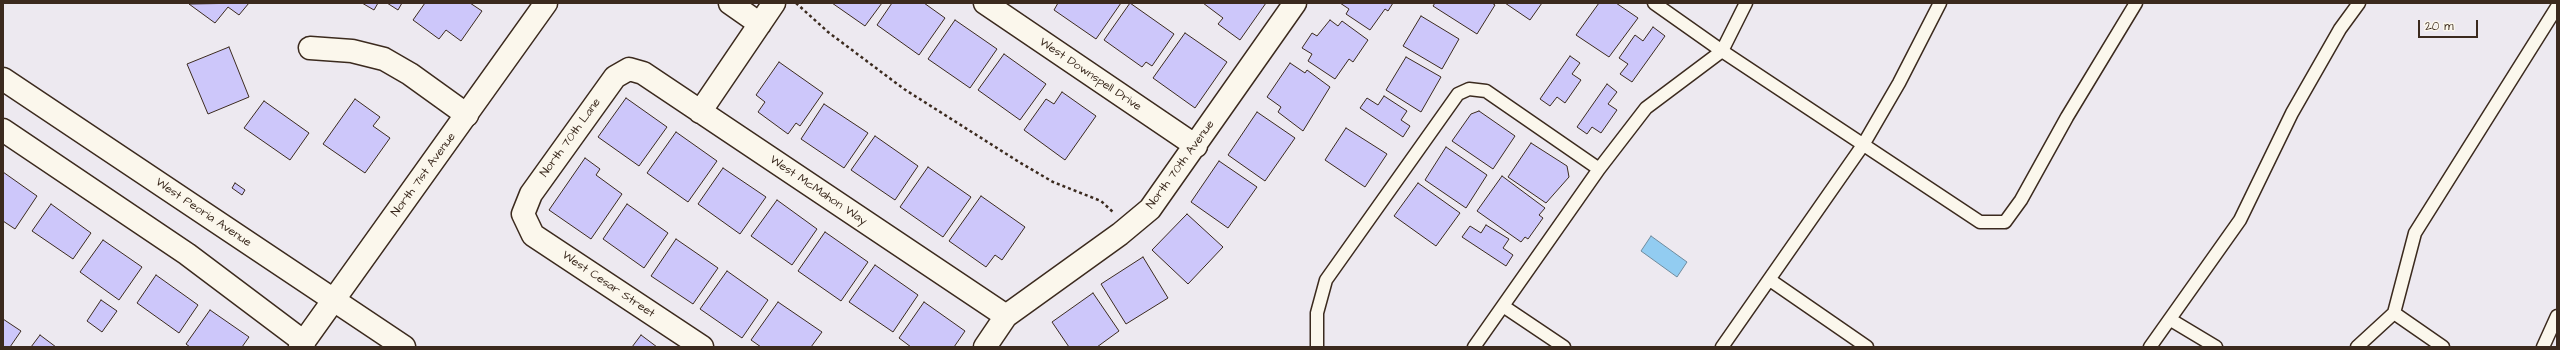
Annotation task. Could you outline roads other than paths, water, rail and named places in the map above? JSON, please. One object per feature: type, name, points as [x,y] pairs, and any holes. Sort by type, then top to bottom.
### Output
[{"type":"street","name":"North 71st Avenue","points":[[302,344],[546,3]]},
{"type":"street","points":[[730,3],[760,24]]},
{"type":"street","points":[[700,112],[774,3]]},
{"type":"street","name":"West Downspell Drive","points":[[985,3],[1196,146]]},
{"type":"street","name":"North 70th Avenue","points":[[985,347],[1006,316],[1127,228],[1150,209],[1196,146],[1295,3]]},
{"type":"street","points":[[310,48],[352,51],[384,59],[410,74],[467,115]]},
{"type":"street","name":"West McMahon Way","points":[[629,69],[643,73],[1006,316]]},
{"type":"street","name":"North 70th Lane","points":[[523,214],[531,194],[615,76],[629,69]]},
{"type":"street","name":"West Peoria Avenue","points":[[3,79],[404,347]]},
{"type":"street","points":[[3,130],[187,254],[247,299],[302,344]]},
{"type":"street","name":"West Cesar Street","points":[[523,214],[533,235],[702,347]]},
{"type":"lane","points":[[1654,3],[1722,51],[1980,222],[2005,222],[2021,200],[2067,117],[2136,3]]},
{"type":"lane","points":[[1474,347],[1599,169],[1646,108],[1722,51],[1746,3]]},
{"type":"lane","points":[[1722,347],[1864,145],[1899,83],[1940,3]]},
{"type":"lane","points":[[2150,347],[2171,320],[2240,220],[2292,113],[2340,29],[2359,3]]},
{"type":"lane","points":[[2357,347],[2394,313],[2415,233],[2557,7]]},
{"type":"lane","points":[[1317,347],[1317,312],[1326,280],[1458,94],[1469,88],[1486,92],[1599,169]]},
{"type":"lane","points":[[1770,280],[1867,347]]},
{"type":"lane","points":[[1503,306],[1564,347]]},
{"type":"lane","points":[[2394,313],[2443,347]]},
{"type":"lane","points":[[2544,347],[2557,316]]},
{"type":"lane","points":[[2171,320],[2216,347]]},
{"type":"water","points":[[1651,236],[1687,262],[1677,277],[1641,251]]}]
